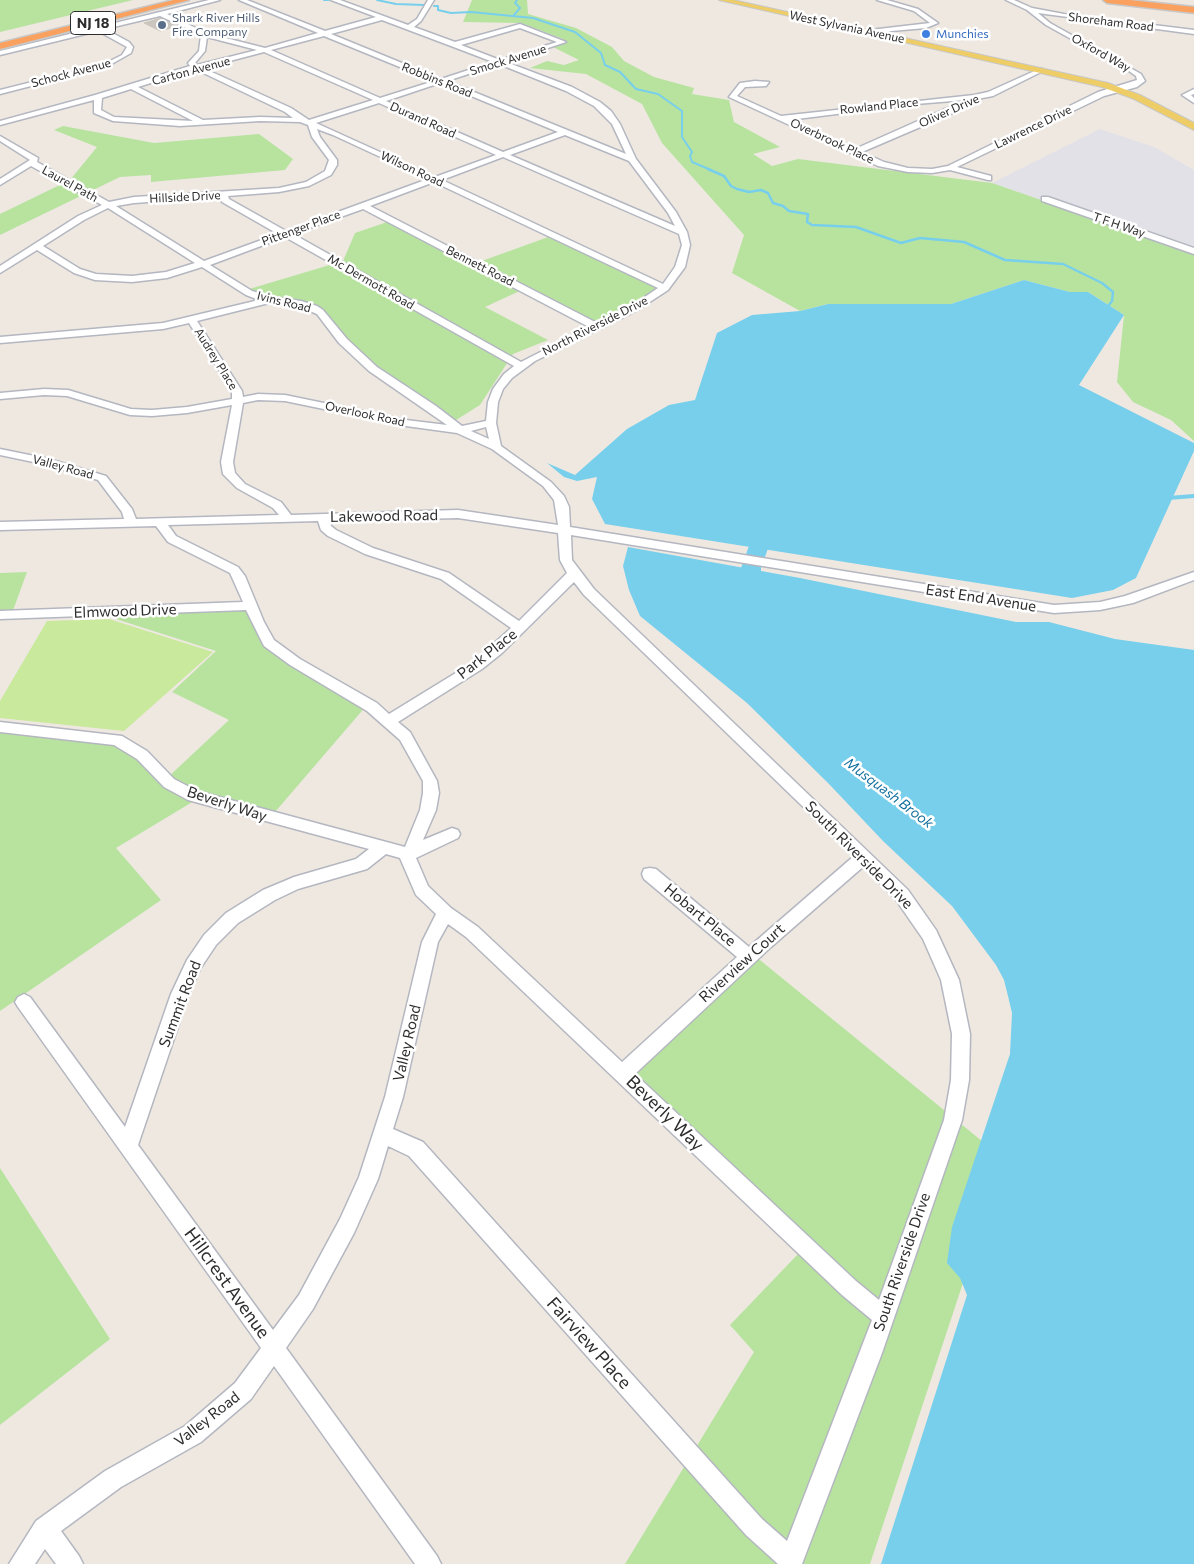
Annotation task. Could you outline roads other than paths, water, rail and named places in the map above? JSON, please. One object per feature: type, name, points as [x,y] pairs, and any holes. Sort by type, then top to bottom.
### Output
[{"type":"highway","name":"NJ 18","points":[[0,37],[152,0]]},
{"type":"highway","name":"NJ 18","points":[[0,46],[185,0]]},
{"type":"highway","points":[[1108,0],[1147,2],[1194,10]]},
{"type":"main road","name":"West Sylvania Avenue","points":[[723,0],[800,21],[870,32],[1041,70],[1061,72],[1116,88],[1194,127]]},
{"type":"street","points":[[0,54],[217,0]]},
{"type":"street","name":"Robbins Road","points":[[242,0],[632,159]]},
{"type":"street","name":"North Riverside Drive","points":[[334,0],[569,89],[596,104],[616,124],[632,159],[672,212],[683,232],[686,245],[683,262],[665,288],[645,302],[537,355],[508,376],[498,389],[492,402],[491,423],[496,447]]},
{"type":"street","points":[[409,27],[419,20],[431,0]]},
{"type":"street","points":[[870,32],[919,27],[935,23],[916,10],[880,0]]},
{"type":"street","name":"Oxford Way","points":[[1009,0],[1029,9],[1045,22],[1132,70],[1142,78],[1134,85],[1116,88]]},
{"type":"street","name":"Shoreham Road","points":[[1029,9],[1064,16],[1194,32]]},
{"type":"street","name":"Durand Road","points":[[162,14],[204,34],[265,50],[649,219],[683,232]]},
{"type":"street","name":"Carton Avenue","points":[[0,123],[133,87],[195,67],[210,66],[381,18]]},
{"type":"street","name":"Smock Avenue","points":[[307,123],[562,43],[562,40],[520,26],[453,45]]},
{"type":"street","name":"Schock Avenue","points":[[0,92],[106,64],[129,52],[130,47],[127,43],[99,29]]},
{"type":"street","points":[[195,67],[191,63],[202,51],[204,34]]},
{"type":"street","name":"Wilson Road","points":[[195,67],[288,110],[307,123],[336,132],[665,288]]},
{"type":"street","name":"Oliver Drive","points":[[856,152],[958,108],[975,97],[990,94],[1041,70]]},
{"type":"street","name":"Overbrook Place","points":[[766,84],[755,83],[743,86],[733,95],[735,99],[783,118],[881,164],[901,169],[932,171],[950,168]]},
{"type":"street","points":[[133,87],[204,124]]},
{"type":"street","name":"Lawrence Drive","points":[[950,168],[1116,88]]},
{"type":"street","points":[[1194,90],[1186,94],[1194,101]]},
{"type":"street","points":[[98,97],[97,111],[107,117],[204,124],[260,119],[307,123]]},
{"type":"street","name":"Rowland Place","points":[[783,118],[975,97]]},
{"type":"street","name":"Hillside Drive","points":[[1,268],[81,218],[108,205],[134,200],[297,188],[309,184],[328,173],[334,160],[307,123]]},
{"type":"street","name":"Pittenger Place","points":[[37,246],[77,271],[103,278],[154,277],[203,264],[565,132]]},
{"type":"street","name":"Laurel Path","points":[[0,138],[33,158],[32,163],[108,205]]},
{"type":"street","points":[[0,182],[32,163]]},
{"type":"street","points":[[950,168],[988,178]]},
{"type":"street","name":"Mc Dermott Road","points":[[223,194],[225,200],[521,366]]},
{"type":"street","name":"T F H Way","points":[[1045,198],[1194,251]]},
{"type":"street","name":"Ivins Road","points":[[108,205],[244,290],[269,300],[301,304],[320,312],[361,359],[460,430],[496,447]]},
{"type":"street","name":"Bennett Road","points":[[364,206],[597,327]]},
{"type":"street","points":[[0,340],[162,326],[269,300]]},
{"type":"street","name":"Audrey Place","points":[[192,320],[204,342],[237,391],[238,410],[228,462],[229,474],[241,486],[277,505],[287,518]]},
{"type":"street","name":"Overlook Road","points":[[0,396],[44,392],[68,394],[130,412],[152,413],[187,410],[258,397],[285,398],[406,423],[460,430],[491,423]]},
{"type":"street","name":"South Riverside Drive","points":[[496,447],[533,473],[555,492],[563,507],[566,560],[574,574],[611,613],[864,856],[902,895],[917,916],[941,958],[956,1006],[962,1056],[953,1120],[871,1353],[791,1562]]},
{"type":"street","name":"Valley Road","points":[[0,452],[44,461],[102,478],[128,512],[131,522]]},
{"type":"street","name":"Lakewood Road","points":[[0,526],[458,514],[765,562]]},
{"type":"street","points":[[323,517],[325,527],[332,533],[369,551],[445,576],[520,628]]},
{"type":"street","points":[[159,522],[172,539],[234,570],[239,576],[250,606],[269,643],[296,662],[372,707],[390,720],[404,736],[430,781],[431,793],[428,810],[408,858],[422,890],[445,913]]},
{"type":"street","name":"East End Avenue","points":[[765,562],[1054,609],[1100,606],[1128,600],[1194,576]]},
{"type":"street","name":"Park Place","points":[[390,720],[477,666],[520,628],[574,574]]},
{"type":"street","name":"Elmwood Drive","points":[[0,615],[250,606]]},
{"type":"street","name":"Beverly Way","points":[[0,727],[117,740],[142,755],[169,783],[192,796],[409,854]]},
{"type":"street","points":[[409,854],[452,834]]},
{"type":"street","name":"Summit Road","points":[[128,1147],[180,994],[193,965],[210,940],[232,918],[269,894],[294,884],[361,864],[384,847]]},
{"type":"street","name":"Riverview Court","points":[[623,1073],[749,957],[864,856]]},
{"type":"street","name":"Hobart Place","points":[[650,874],[749,957]]},
{"type":"street","name":"Valley Road","points":[[21,1564],[44,1529],[113,1479],[193,1434],[243,1391],[306,1302],[347,1226],[368,1179],[394,1097],[430,942],[445,913]]},
{"type":"street","name":"Beverly Way","points":[[445,913],[472,932],[849,1288],[883,1316]]},
{"type":"street","name":"Hillcrest Avenue","points":[[24,1002],[430,1564]]},
{"type":"street","name":"Fairview Place","points":[[382,1133],[416,1149],[754,1527],[791,1562]]},
{"type":"street","points":[[44,1529],[71,1564]]},
{"type":"water","points":[[1024,280],[1070,292],[1088,292],[1124,315],[1079,385],[1194,443],[1194,451],[1136,578],[1113,590],[1072,598],[605,524],[592,499],[597,477],[577,481],[564,477],[547,463],[575,475],[627,429],[669,405],[695,400],[717,333],[752,315],[800,311],[828,304],[951,304]]},
{"type":"water","points":[[628,547],[800,578],[1016,622],[1049,622],[1115,639],[1194,650],[1194,1564],[881,1564],[967,1295],[960,1278],[947,1263],[952,1227],[1010,1054],[1012,1013],[1008,996],[1004,980],[996,965],[952,906],[883,841],[829,784],[747,703],[640,616],[629,590],[623,566]]},
{"type":"waterway","name":"Musquash Brook","points":[[324,0],[329,0]]},
{"type":"waterway","name":"Musquash Brook","points":[[377,0],[396,4],[424,5]]},
{"type":"waterway","points":[[514,15],[520,8],[515,3],[517,0]]},
{"type":"waterway","name":"Musquash Brook","points":[[434,6],[438,6],[438,10],[451,13],[471,12],[533,18],[575,32],[601,53],[605,65],[620,72],[636,89],[658,94],[682,111],[682,137],[692,152],[690,156],[692,162],[711,170]]},
{"type":"waterway","name":"Musquash Brook","points":[[708,169],[724,176],[731,186],[737,189],[749,192],[761,190],[768,193],[773,203],[783,206],[789,211],[808,214],[807,222],[812,225],[856,227],[901,243],[920,238],[964,242],[1005,260],[1063,264],[1102,283],[1113,292],[1112,301],[1106,309]]},
{"type":"waterway","points":[[1168,498],[1194,496]]},
{"type":"waterway","name":"Musquash Brook","points":[[758,600],[750,577],[751,568],[769,518]]},
{"type":"place","name":"Shark River Hills Fire Company","points":[[162,25]]},
{"type":"place","name":"Munchies","points":[[926,34]]}]
